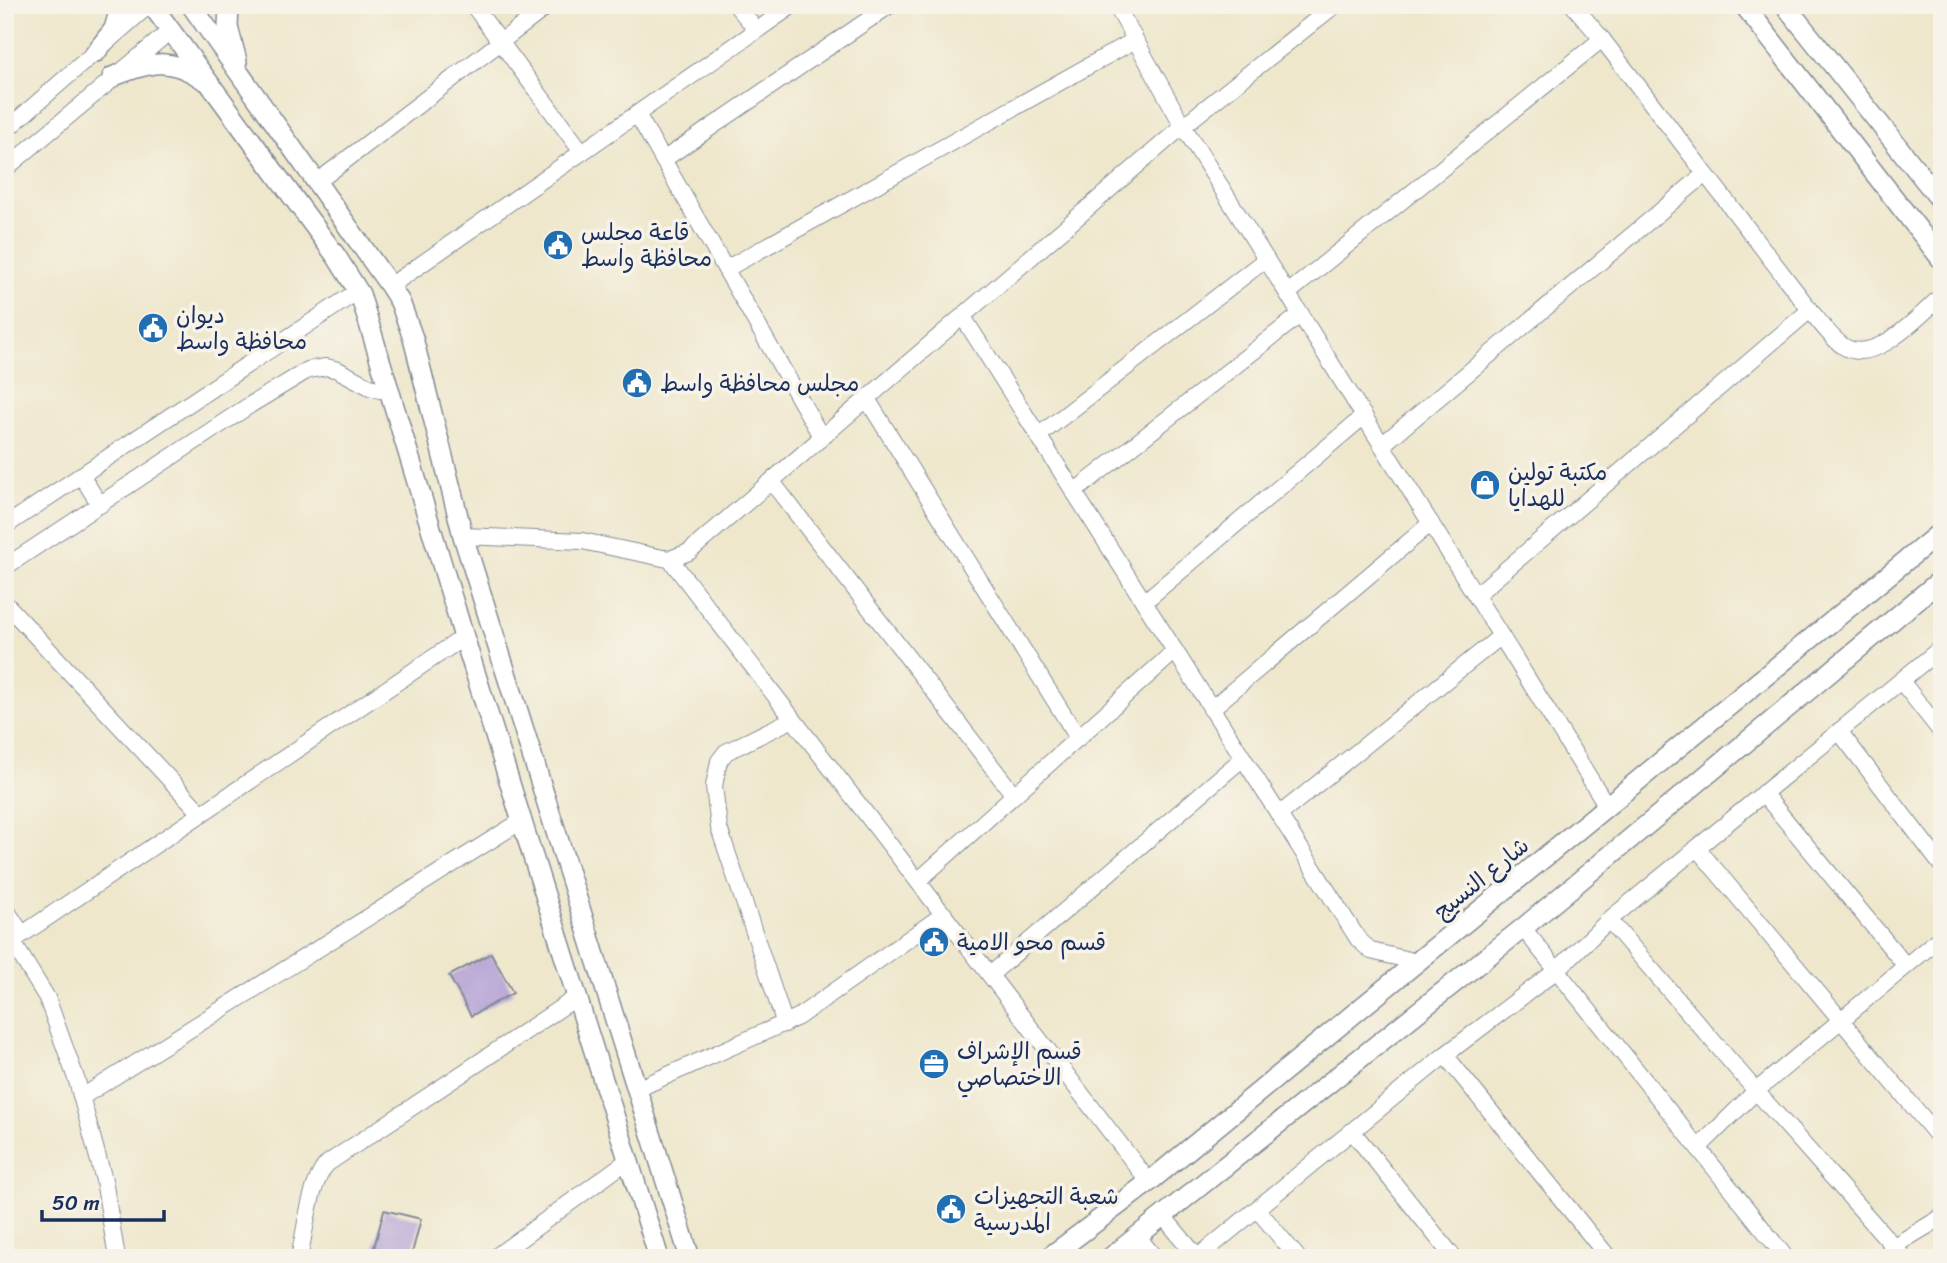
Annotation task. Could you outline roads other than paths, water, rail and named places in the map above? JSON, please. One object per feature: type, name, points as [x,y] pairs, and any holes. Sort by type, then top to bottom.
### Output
[{"type":"main road","points":[[96,52],[114,29],[121,5]]},
{"type":"main road","points":[[151,5],[336,256],[358,291],[659,1258]]},
{"type":"main road","points":[[229,5],[227,18],[231,43],[243,78]]},
{"type":"main road","points":[[1744,5],[1942,260]]},
{"type":"main road","points":[[1785,5],[1942,202]]},
{"type":"main road","points":[[170,31],[196,7],[390,286],[407,320],[463,536],[690,1258]]},
{"type":"main road","points":[[112,78],[143,65],[163,63],[191,71],[211,85]]},
{"type":"main road","points":[[380,356],[417,354]]},
{"type":"main road","name":"شارع النسيج","points":[[1048,1258],[1149,1182],[1942,531]]},
{"type":"main road","points":[[1110,1258],[1523,928],[1942,579]]},
{"type":"main road","points":[[548,902],[575,891]]},
{"type":"street","points":[[5,131],[151,5]]},
{"type":"street","points":[[473,5],[582,152]]},
{"type":"street","points":[[317,182],[550,5]]},
{"type":"street","points":[[736,5],[757,30]]},
{"type":"street","points":[[390,286],[793,5]]},
{"type":"street","points":[[663,160],[890,5]]},
{"type":"street","points":[[1116,5],[1183,126],[1607,806]]},
{"type":"street","points":[[463,536],[582,541],[670,559],[696,548],[1183,126],[1335,5]]},
{"type":"street","points":[[1573,5],[1810,310],[1844,346],[1853,351],[1864,352],[1881,347],[1942,296]]},
{"type":"street","points":[[5,169],[170,31]]},
{"type":"street","points":[[1288,293],[1602,39]]},
{"type":"street","points":[[726,269],[1135,40]]},
{"type":"street","points":[[637,114],[822,438]]},
{"type":"street","points":[[1382,444],[1704,174]]},
{"type":"street","points":[[1038,436],[1266,259]]},
{"type":"street","points":[[5,526],[358,291]]},
{"type":"street","points":[[1476,596],[1810,310]]},
{"type":"street","points":[[1074,492],[1301,314]]},
{"type":"street","points":[[963,317],[1357,939],[1371,951],[1417,962]]},
{"type":"street","points":[[5,567],[250,405],[308,370],[326,367],[349,375],[370,387],[380,390],[390,388]]},
{"type":"street","points":[[867,399],[1078,738]]},
{"type":"street","points":[[1144,602],[1364,416]]},
{"type":"street","points":[[81,475],[100,505]]},
{"type":"street","points":[[772,482],[1014,795]]},
{"type":"street","points":[[1212,709],[1431,523]]},
{"type":"street","points":[[670,559],[1149,1182]]},
{"type":"street","points":[[5,603],[200,813]]},
{"type":"street","points":[[1279,815],[1501,636]]},
{"type":"street","points":[[13,940],[464,637]]},
{"type":"street","points":[[1163,1216],[1198,1258],[1445,1055],[1557,970],[1609,920],[1942,647]]},
{"type":"street","points":[[918,881],[1175,652]]},
{"type":"street","points":[[1901,681],[1942,733]]},
{"type":"street","points":[[785,1024],[719,828],[714,786],[719,761],[726,752],[793,719]]},
{"type":"street","points":[[1839,731],[1942,866]]},
{"type":"street","points":[[990,975],[1242,758]]},
{"type":"street","points":[[1763,793],[1906,966]]},
{"type":"street","points":[[82,1097],[523,820]]},
{"type":"street","points":[[1697,848],[1942,1141]]},
{"type":"street","points":[[5,908],[13,940],[47,998],[82,1097],[104,1180],[117,1258]]},
{"type":"street","points":[[637,1089],[785,1024],[944,915]]},
{"type":"street","points":[[1609,920],[1894,1254],[1942,1217]]},
{"type":"street","points":[[1523,928],[1786,1258]]},
{"type":"street","points":[[1698,1147],[1756,1091],[1942,936]]},
{"type":"street","points":[[299,1258],[316,1185],[322,1169],[328,1163],[577,998]]},
{"type":"street","points":[[1445,1055],[1609,1258]]},
{"type":"street","points":[[1352,1130],[1454,1258]]},
{"type":"street","points":[[494,1258],[627,1161]]},
{"type":"street","points":[[1257,1209],[1298,1258]]},
{"type":"street","points":[[1138,1237],[1155,1258]]},
{"type":"place","name":"قاعة مجلس محافظة واسط","points":[[558,245]]},
{"type":"place","name":"ديوان محافظة واسط","points":[[153,328]]},
{"type":"place","name":"مجلس محافظة واسط","points":[[637,383]]},
{"type":"place","name":"مكتبة تولين للهدايا","points":[[1485,485]]},
{"type":"place","name":"قسم محو الامية","points":[[934,942]]},
{"type":"place","name":"قسم الإشراف الاختصاصي","points":[[934,1064]]},
{"type":"place","name":"شعبة التجهيزات المدرسية","points":[[951,1209]]}]
